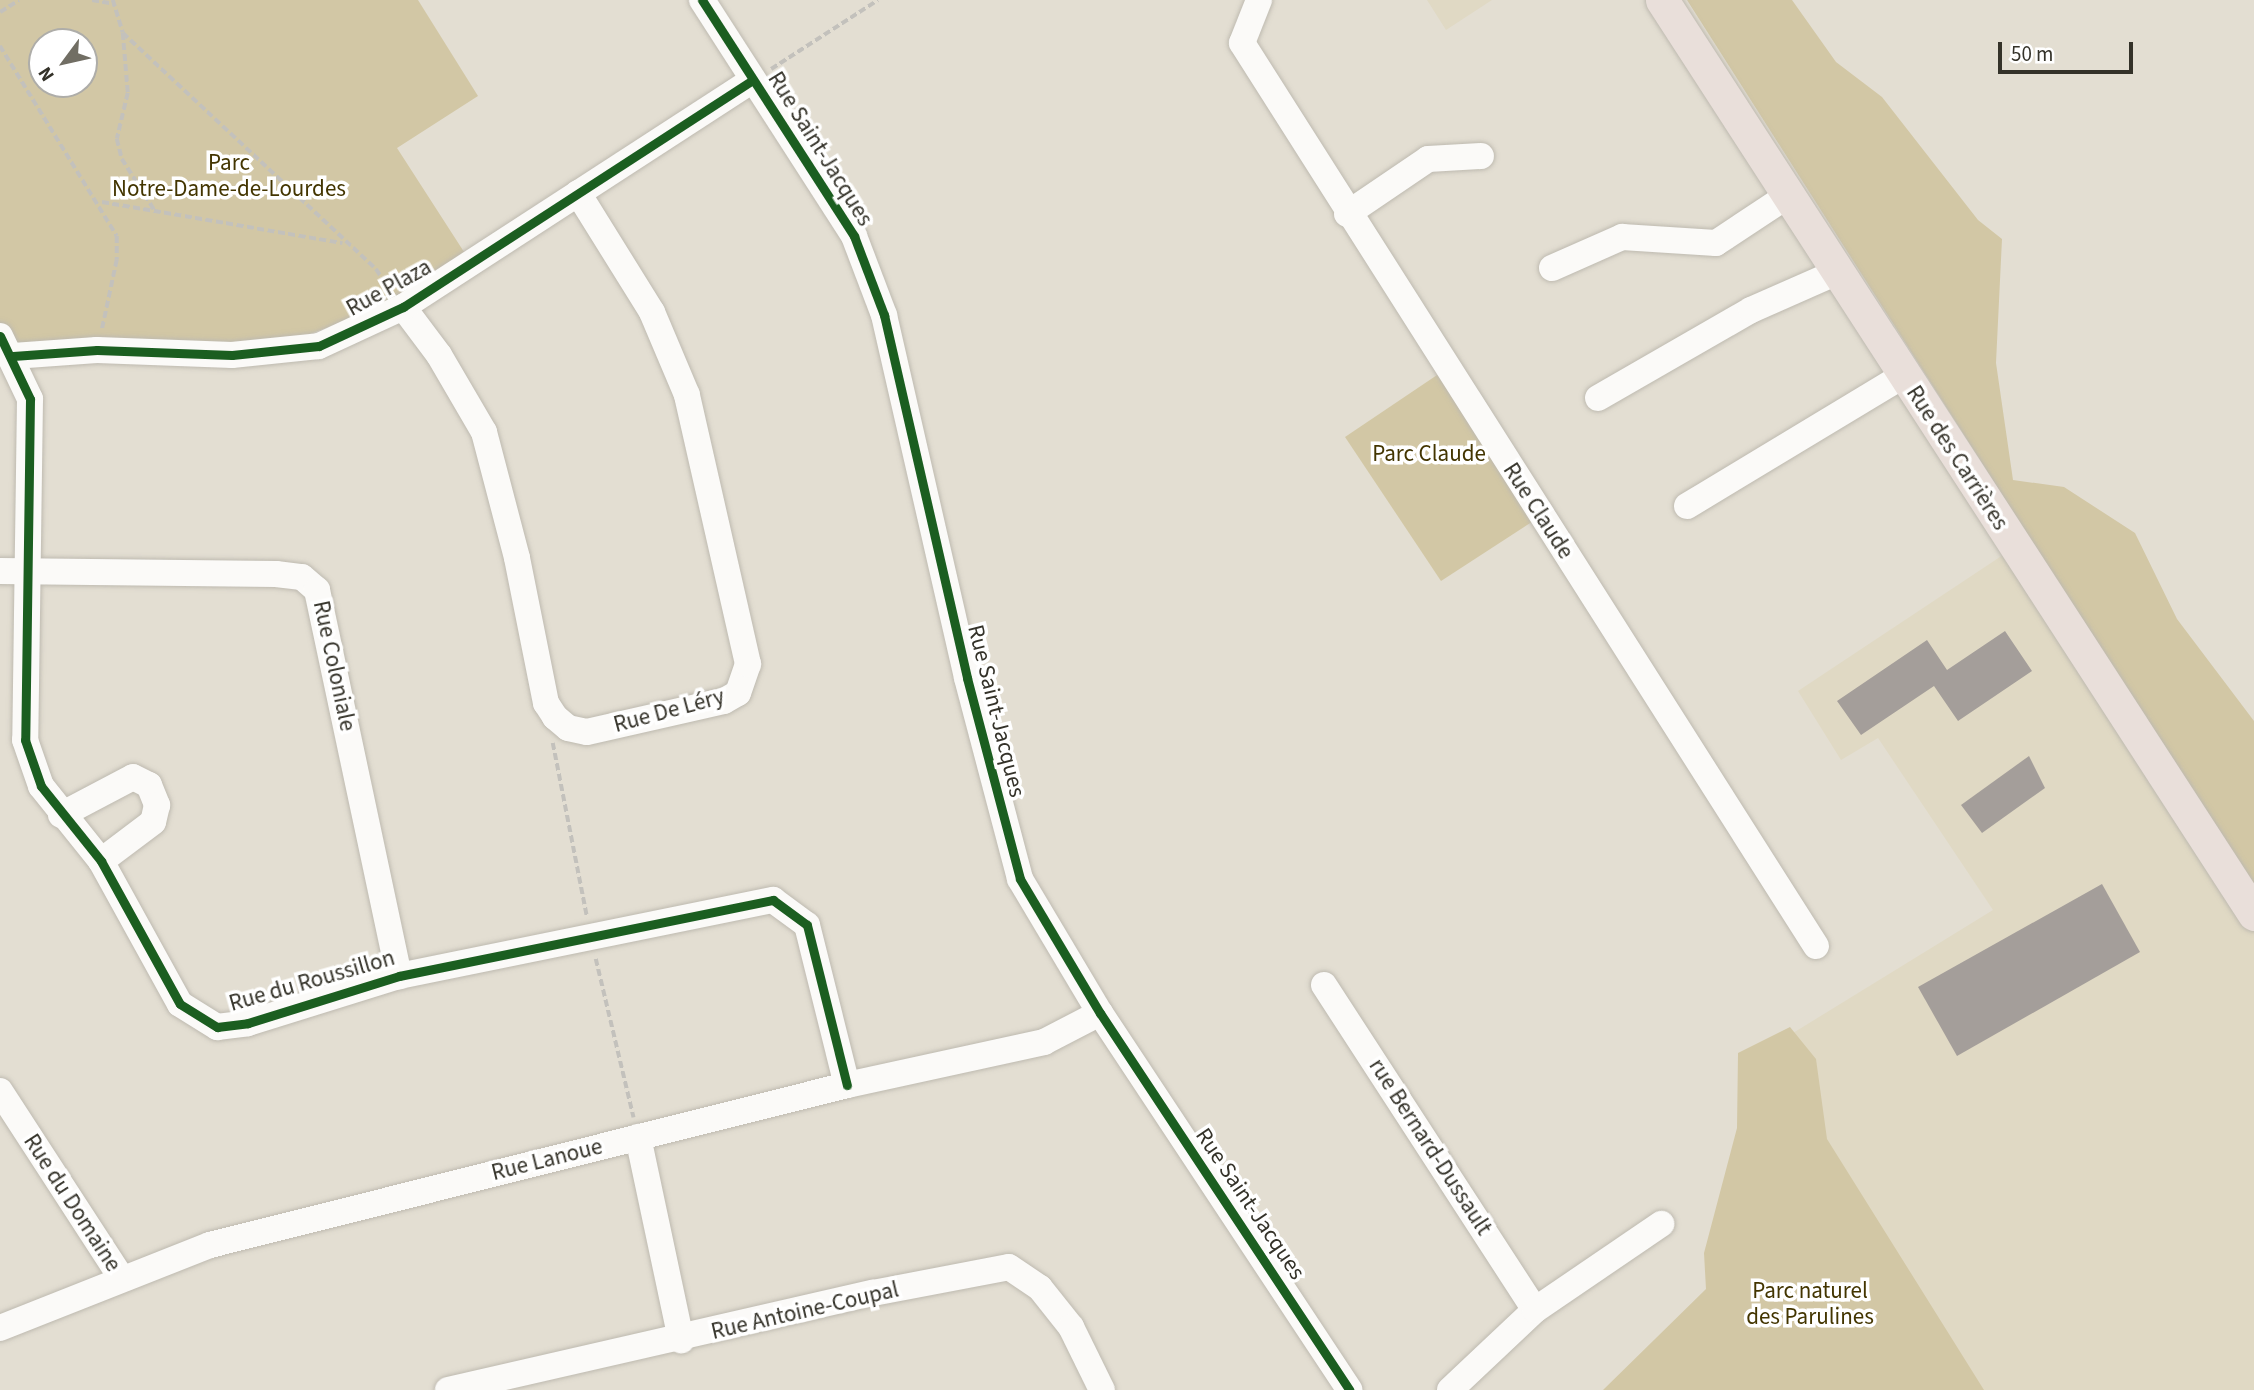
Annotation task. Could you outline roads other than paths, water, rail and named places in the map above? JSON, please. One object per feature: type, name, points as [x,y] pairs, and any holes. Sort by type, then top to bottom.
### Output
[{"type":"main road","name":"Rue des Carrières","points":[[1662,0],[2254,914]]},
{"type":"street","name":"Rue Saint-Jacques","points":[[702,0],[854,236],[884,315],[967,678],[1020,879],[1100,1013],[1350,1390]]},
{"type":"street","name":"Rue Claude","points":[[1259,0],[1241,43],[1347,214],[1816,946]]},
{"type":"street","name":"Rue Plaza","points":[[7,346],[232,355],[319,346],[403,307],[753,80]]},
{"type":"street","points":[[1347,214],[1428,159],[1481,156]]},
{"type":"street","name":"Rue De Léry","points":[[403,307],[439,355],[484,432],[517,558],[546,703],[555,717],[568,728],[586,732],[724,701],[738,693],[748,664],[687,395],[652,312],[578,193]]},
{"type":"street","points":[[1552,268],[1622,237],[1716,243],[1787,196]]},
{"type":"street","points":[[1598,398],[1751,310],[1837,272]]},
{"type":"street","name":"Rue du Roussillon","points":[[7,346],[30,399],[25,740],[41,786],[61,815],[101,861],[180,1004],[217,1027],[248,1023],[399,976],[774,900],[807,925],[847,1085]]},
{"type":"street","points":[[1687,506],[1904,375]]},
{"type":"street","name":"Rue Coloniale","points":[[0,571],[276,574],[302,577],[317,590],[399,976]]},
{"type":"street","points":[[61,815],[133,777],[149,785],[157,805],[153,822],[101,861]]},
{"type":"street","name":"rue Bernard-Dussault","points":[[1324,985],[1535,1310]]},
{"type":"street","name":"Rue Lanoue","points":[[0,1328],[210,1245],[847,1085],[1044,1042],[1100,1013]]},
{"type":"street","name":"Rue du Domaine","points":[[0,1091],[122,1279]]},
{"type":"street","points":[[638,1137],[681,1340]]},
{"type":"street","points":[[1450,1390],[1535,1310],[1661,1224]]},
{"type":"street","name":"Rue Antoine-Coupal","points":[[448,1390],[681,1340],[873,1293],[1009,1267],[1040,1287],[1070,1326],[1101,1390]]},
{"type":"park label","name":"Parc Notre-Dame-de-Lourdes","points":[[229,176]]},
{"type":"park label","name":"Parc Claude","points":[[1429,454]]},
{"type":"park label","name":"Parc naturel des Parulines","points":[[1810,1304]]}]
